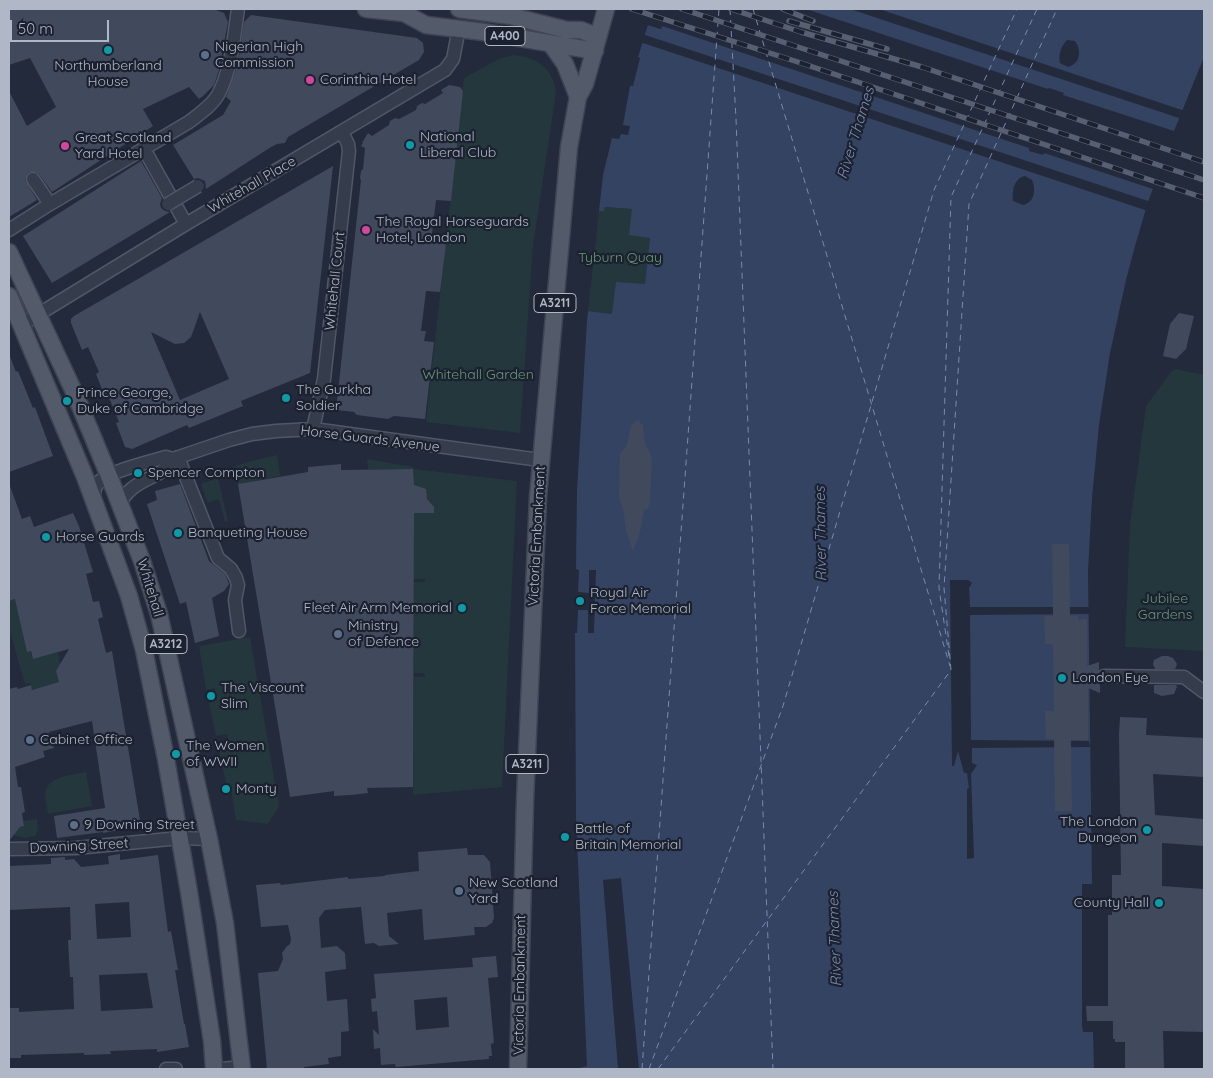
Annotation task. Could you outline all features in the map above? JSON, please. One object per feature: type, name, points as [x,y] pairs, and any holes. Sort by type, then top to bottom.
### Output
[{"type":"main road","name":"A400","points":[[366,9],[409,10],[426,25],[459,28],[551,44],[596,44]]},
{"type":"main road","name":"A400","points":[[465,9],[511,16],[567,30],[581,30],[596,44]]},
{"type":"main road","points":[[459,28],[465,9]]},
{"type":"main road","name":"Victoria Embankment","points":[[518,1069],[525,810],[540,460],[569,147],[578,97],[585,84],[606,9]]},
{"type":"main road","points":[[551,44],[564,64],[578,97]]},
{"type":"main road","name":"Whitehall","points":[[9,252],[75,394],[120,502],[145,568],[159,614],[208,839],[228,945],[242,1068]]},
{"type":"main road","name":"Whitehall","points":[[9,296],[85,477],[129,596],[146,660],[162,735],[180,838],[212,1041],[214,1069]]},
{"type":"main road","points":[[146,660],[168,655]]},
{"type":"street","points":[[9,230],[189,122],[206,109],[219,94],[229,66],[238,9]]},
{"type":"street","name":"Whitehall Place","points":[[21,325],[186,224],[445,70],[453,59],[459,28]]},
{"type":"street","name":"Whitehall Court","points":[[313,429],[324,379],[349,151],[342,132]]},
{"type":"street","points":[[144,149],[186,224]]},
{"type":"street","points":[[33,179],[50,204]]},
{"type":"street","points":[[168,204],[198,186]]},
{"type":"street","name":"Horse Guards Avenue","points":[[109,476],[166,457],[176,458],[228,440],[252,434],[313,429],[540,460]]},
{"type":"street","points":[[176,458],[218,558],[231,569],[236,578],[238,586],[235,600],[239,631]]},
{"type":"street","name":"Horse Guards Avenue","points":[[120,502],[136,485],[170,466],[176,458]]},
{"type":"street","points":[[95,506],[93,498],[96,486],[100,481],[109,476]]},
{"type":"street","points":[[1104,676],[1184,677],[1204,692]]},
{"type":"street","name":"Downing Street","points":[[9,849],[76,848],[180,838],[208,839]]},
{"type":"street","points":[[222,1069],[242,1068]]},
{"type":"green space","name":"Whitehall Garden","points":[[513,55],[529,58],[542,65],[552,77],[556,93],[533,245],[520,433],[426,422],[464,78],[499,59]]},
{"type":"green space","name":"Tyburn Quay","points":[[605,207],[632,209],[650,238],[645,285],[613,314],[588,311],[599,211],[604,211]]},
{"type":"green space","name":"Jubilee Gardens","points":[[1175,369],[1204,375],[1204,651],[1125,647],[1130,525],[1146,406]]},
{"type":"green space","points":[[277,455],[280,476],[238,484],[235,466]]},
{"type":"green space","points":[[367,459],[413,467],[414,469],[517,481],[502,787],[413,795],[414,677],[425,677],[424,673],[414,673],[414,582],[425,582],[425,579],[414,579],[413,469],[368,469]]},
{"type":"green space","points":[[218,478],[228,521],[225,522],[219,499],[208,503],[201,484]]},
{"type":"green space","points":[[19,598],[33,659],[58,652],[64,681],[32,690],[30,683],[25,684],[9,628],[9,601]]},
{"type":"green space","points":[[250,637],[279,806],[268,824],[236,820],[230,783],[226,783],[219,750],[230,748],[227,734],[216,736],[209,703],[217,700],[215,688],[206,690],[199,646]]},
{"type":"green space","points":[[86,772],[92,806],[48,814],[45,795],[48,785],[63,777]]},
{"type":"green space","points":[[37,819],[38,830],[35,836],[24,838],[9,834],[9,830],[16,832],[18,827],[24,826],[23,821]]},
{"type":"water","name":"River Thames","points":[[667,9],[1204,9],[1204,57],[1148,202],[1135,246],[1110,353],[1099,425],[1088,571],[1092,884],[1082,884],[1082,1026],[1083,1032],[1093,1032],[1094,1069],[579,1069],[587,1066],[576,818],[575,633],[577,633],[578,610],[588,610],[588,633],[594,633],[596,570],[589,570],[589,593],[578,592],[579,570],[576,569],[577,491],[587,321],[588,311],[612,314],[616,282],[645,284],[650,238],[629,235],[632,209],[605,207],[604,211],[599,211],[603,175],[612,138],[619,139],[621,134],[628,135],[630,126],[623,125],[630,86],[633,86],[640,58],[638,57],[648,25],[661,29]],"holes":[[[1067,40],[1075,41],[1079,49],[1079,57],[1075,63],[1068,67],[1060,63],[1059,60],[1060,51]],[[1025,176],[1032,180],[1034,195],[1030,201],[1023,205],[1013,201],[1013,193],[1018,179]]]},
{"type":"pier","points":[[665,9],[806,9],[1177,132],[1156,190],[1044,153],[1043,155],[1029,151],[1029,148],[662,26],[661,29],[645,24],[659,26]]},
{"type":"pier","points":[[850,9],[879,9],[1185,111],[1182,119]]},
{"type":"pier","points":[[642,34],[1151,202],[1148,211],[640,42]]},
{"type":"pier","points":[[950,580],[968,580],[972,583],[969,588],[970,607],[1089,607],[1089,614],[970,615],[971,740],[1089,741],[1090,747],[972,748],[972,763],[977,765],[971,774],[974,858],[967,859],[967,789],[969,788],[967,773],[964,773],[958,751],[954,766],[952,766]]},
{"type":"pier","points":[[621,878],[639,1069],[618,1069],[603,880]]},
{"type":"building","points":[[9,9],[213,9],[224,13],[228,22],[219,70],[214,85],[203,96],[199,99],[189,87],[143,109],[153,126],[52,192],[39,174],[29,172],[25,180],[37,200],[9,217],[9,91],[27,126],[56,107],[30,58],[9,65]]},
{"type":"building","name":"Corinthia Hotel","points":[[251,15],[417,38],[423,43],[424,52],[419,60],[288,137],[285,143],[271,147],[206,189],[205,181],[198,178],[194,179],[173,145],[223,115],[231,101],[226,97],[238,64],[244,22]]},
{"type":"building","points":[[449,85],[460,87],[463,91],[451,201],[436,200],[431,242],[446,244],[440,292],[426,291],[421,331],[426,331],[424,341],[434,342],[425,419],[394,416],[388,419],[336,410],[360,178],[363,169],[365,148],[361,146],[362,143],[368,133],[372,136],[389,125],[390,121],[395,118],[399,119],[416,110],[417,106],[422,103],[425,104],[443,93],[441,90]]},
{"type":"building","points":[[141,161],[162,198],[161,208],[170,212],[52,283],[23,236]]},
{"type":"building","points":[[333,166],[310,373],[241,401],[243,406],[189,428],[187,425],[132,449],[125,447],[116,423],[119,422],[108,395],[105,397],[96,374],[99,372],[88,347],[82,350],[71,323],[71,319]],"holes":[[[200,312],[229,379],[180,400],[151,332],[175,344],[184,343],[191,337]]]},
{"type":"building","points":[[1179,313],[1194,316],[1186,349],[1176,359],[1163,356],[1170,324]]},
{"type":"building","points":[[9,354],[33,408],[35,407],[53,456],[9,472]]},
{"type":"building","points":[[637,420],[643,425],[645,444],[652,457],[650,502],[648,508],[644,510],[640,532],[633,551],[626,530],[623,508],[619,497],[620,454],[627,445],[631,426]]},
{"type":"building","name":"Ministry of Defence","points":[[341,464],[341,470],[413,469],[414,485],[426,489],[427,499],[434,507],[434,513],[414,513],[413,787],[367,788],[368,793],[351,795],[334,796],[334,791],[290,797],[238,484],[308,472],[308,467]]},
{"type":"building","points":[[180,484],[209,561],[225,574],[229,584],[224,591],[212,598],[219,636],[195,643],[186,602],[180,604],[147,504],[157,500],[155,491]]},
{"type":"building","points":[[10,486],[22,519],[30,516],[34,527],[73,513],[79,526],[93,572],[86,574],[93,602],[99,601],[103,617],[98,619],[106,653],[112,651],[141,826],[103,833],[57,838],[54,816],[105,808],[92,721],[49,732],[54,748],[43,751],[45,757],[15,767],[18,787],[21,787],[25,812],[22,813],[24,826],[20,827],[9,841],[9,689],[17,687],[18,689],[31,685],[32,690],[59,682],[56,671],[69,649],[33,659],[31,651],[27,652],[15,599],[9,601]]},
{"type":"building","name":"London Eye","points":[[1052,544],[1069,544],[1070,616],[1078,616],[1078,620],[1087,619],[1087,666],[1099,662],[1099,670],[1096,676],[1100,683],[1100,693],[1088,688],[1088,740],[1071,740],[1072,811],[1055,811],[1054,739],[1046,739],[1045,711],[1054,711],[1053,644],[1045,644],[1044,616],[1053,616]]},
{"type":"building","points":[[1162,656],[1173,658],[1177,664],[1175,669],[1155,669],[1154,660]]},
{"type":"building","points":[[1154,685],[1176,685],[1177,687],[1174,694],[1162,696],[1154,693]]},
{"type":"building","name":"County Hall","points":[[1120,717],[1147,718],[1146,735],[1204,738],[1204,777],[1153,774],[1155,815],[1204,819],[1204,846],[1162,843],[1162,886],[1204,889],[1204,1032],[1163,1031],[1164,1069],[1125,1069],[1125,1042],[1115,1042],[1115,1039],[1113,1039],[1113,1021],[1087,1021],[1086,1006],[1108,1006],[1108,915],[1112,915],[1112,875],[1121,875]]},
{"type":"building","points":[[467,848],[468,855],[484,855],[490,862],[494,918],[492,923],[486,927],[474,927],[475,935],[424,940],[422,909],[387,913],[389,936],[399,944],[379,946],[374,943],[365,944],[361,907],[325,910],[319,918],[321,948],[337,946],[345,953],[346,969],[325,972],[327,1001],[347,999],[349,1031],[341,1032],[341,1056],[328,1058],[329,1064],[304,1067],[304,1069],[267,1069],[258,973],[278,971],[283,959],[282,953],[290,944],[291,939],[288,925],[261,927],[256,885],[280,883],[281,885],[348,877],[348,879],[385,876],[419,871],[418,852]]},
{"type":"building","points":[[120,854],[120,860],[158,855],[168,932],[171,931],[178,970],[175,970],[189,1047],[157,1052],[157,1049],[110,1051],[111,1054],[21,1055],[21,1058],[9,1058],[9,1008],[19,1008],[19,1012],[74,1009],[73,977],[70,977],[68,940],[71,940],[70,907],[9,910],[9,866],[51,864],[51,858],[65,857],[65,860],[74,859],[81,867],[109,864],[108,856]],"holes":[[[129,902],[131,937],[97,939],[95,904]],[[147,973],[153,1008],[101,1011],[99,975]]]},
{"type":"building","points":[[496,956],[498,977],[488,978],[494,1043],[491,1044],[492,1056],[489,1056],[489,1059],[396,1067],[395,1064],[381,1065],[380,1048],[374,1049],[373,1029],[379,1035],[377,1011],[372,1012],[371,999],[376,998],[374,974],[473,967],[472,958]],"holes":[[[447,997],[449,1027],[416,1030],[414,1000]]]},
{"type":"ferry route","points":[[642,1069],[719,9]]},
{"type":"ferry route","points":[[730,9],[736,119],[773,1069]]},
{"type":"ferry route","points":[[753,9],[950,666]]},
{"type":"ferry route","points":[[649,1069],[783,706],[934,190],[1017,9]]},
{"type":"ferry route","points":[[949,656],[939,588],[951,197],[1037,9]]},
{"type":"ferry route","points":[[658,1069],[951,670],[944,588],[969,204],[1057,9]]},
{"type":"railway","points":[[632,9],[801,63],[1204,198]]},
{"type":"railway","points":[[682,9],[1204,180]]},
{"type":"railway","points":[[731,9],[801,32],[922,67],[1204,162]]},
{"type":"railway","points":[[783,9],[813,21]]},
{"type":"railway","points":[[789,21],[887,49]]},
{"type":"place","name":"Northumberland House","points":[[108,50]]},
{"type":"place","name":"Nigerian High Commission","points":[[205,55]]},
{"type":"place","name":"Corinthia Hotel","points":[[310,80]]},
{"type":"place","name":"National Liberal Club","points":[[410,145]]},
{"type":"place","name":"Great Scotland Yard Hotel","points":[[65,146]]},
{"type":"place","name":"The Royal Horseguards Hotel, London","points":[[366,230]]},
{"type":"place","name":"The Gurkha Soldier","points":[[286,398]]},
{"type":"place","name":"Prince George, Duke of Cambridge","points":[[67,401]]},
{"type":"place","name":"Spencer Compton","points":[[138,473]]},
{"type":"place","name":"Banqueting House","points":[[178,533]]},
{"type":"place","name":"Horse Guards","points":[[46,537]]},
{"type":"place","name":"Royal Air Force Memorial","points":[[580,601]]},
{"type":"place","name":"Fleet Air Arm Memorial","points":[[462,608]]},
{"type":"place","name":"Ministry of Defence","points":[[338,634]]},
{"type":"place","name":"London Eye","points":[[1062,678]]},
{"type":"place","name":"The Viscount Slim","points":[[211,696]]},
{"type":"place","name":"Cabinet Office","points":[[30,740]]},
{"type":"place","name":"The Women of WWII","points":[[176,754]]},
{"type":"place","name":"Monty","points":[[226,789]]},
{"type":"place","name":"9 Downing Street","points":[[74,825]]},
{"type":"place","name":"The London Dungeon","points":[[1147,830]]},
{"type":"place","name":"Battle of Britain Memorial","points":[[565,837]]},
{"type":"place","name":"New Scotland Yard","points":[[459,891]]},
{"type":"place","name":"County Hall","points":[[1159,903]]}]
